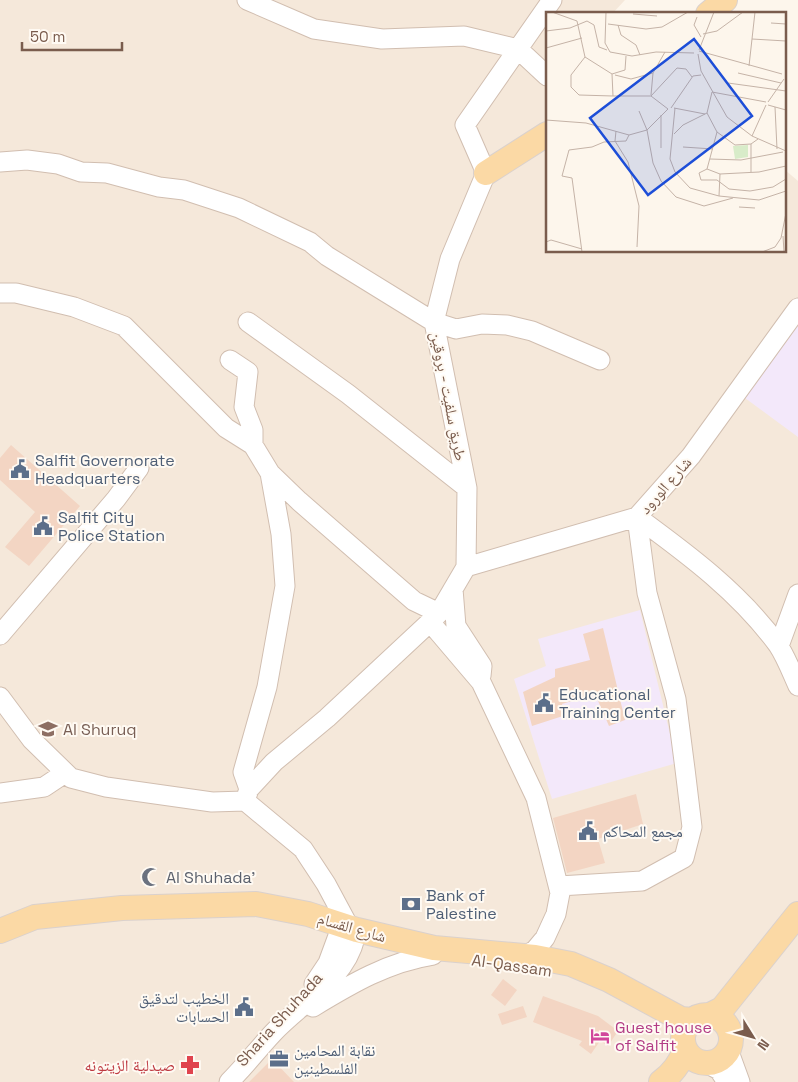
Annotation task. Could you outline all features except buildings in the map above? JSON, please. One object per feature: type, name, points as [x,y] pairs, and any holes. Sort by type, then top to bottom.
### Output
[{"type":"main road","points":[[710,12],[725,0]]},
{"type":"main road","points":[[486,173],[546,135]]},
{"type":"main road","name":"شارع القسام","points":[[0,931],[35,917],[122,908],[256,904],[308,914],[347,931]]},
{"type":"main road","name":"شارع القسام","points":[[0,938],[34,926],[68,920],[123,915],[255,911],[434,948],[525,956],[571,964],[609,980],[681,1020],[696,1041]]},
{"type":"main road","points":[[661,1082],[677,1067],[798,914]]},
{"type":"main road","name":"Al-Qassam","points":[[347,931],[433,955],[533,966],[568,974],[675,1027],[696,1041],[722,1020],[729,1040]]},
{"type":"main road","points":[[696,1041],[719,1059],[729,1040],[738,1012],[798,932]]},
{"type":"main road","points":[[673,1082],[696,1041]]},
{"type":"street","points":[[247,0],[314,30],[382,39],[464,36],[518,49],[546,75]]},
{"type":"street","points":[[486,173],[465,125],[552,0]]},
{"type":"street","points":[[0,162],[27,160],[58,164],[81,172],[107,173],[159,187],[184,190],[239,208],[310,242],[327,256],[434,322],[456,329],[482,324],[507,325],[532,331],[600,360]]},
{"type":"street","name":"طريق سلفيت - بروقين","points":[[466,567],[467,488],[434,322],[450,259],[486,173]]},
{"type":"street","points":[[0,293],[16,293],[74,307],[124,326],[226,428],[254,445]]},
{"type":"street","name":"شارع الورود","points":[[466,567],[637,517],[691,456],[798,308]]},
{"type":"street","points":[[248,322],[348,394],[467,488]]},
{"type":"street","points":[[230,360],[248,372],[244,407],[253,430],[254,445],[270,473],[414,601],[435,617],[481,682],[536,798],[559,886],[560,902],[552,926],[540,945],[525,956]]},
{"type":"street","points":[[0,635],[116,499],[139,468]]},
{"type":"street","points":[[270,473],[281,534],[285,586],[267,687],[243,772],[247,795],[304,849],[326,884],[347,931]]},
{"type":"street","points":[[637,517],[691,556],[738,598],[779,646],[798,686]]},
{"type":"street","points":[[559,886],[642,881],[684,858],[692,827],[676,699],[647,593],[637,517]]},
{"type":"street","points":[[0,697],[32,740],[71,778],[106,787],[212,802],[247,795],[274,762],[327,718],[435,617],[466,567]]},
{"type":"street","points":[[453,589],[456,626],[482,666],[481,682]]},
{"type":"street","points":[[779,646],[798,594]]},
{"type":"street","points":[[0,793],[44,787],[65,773]]},
{"type":"street","name":"Sharia Shuhada","points":[[229,1082],[251,1060],[272,1034],[341,970],[352,953],[347,931]]},
{"type":"street","name":"Sharia Shuhada","points":[[222,1082],[247,1057],[284,1013],[317,980],[347,931]]},
{"type":"street","points":[[272,1034],[309,1009],[377,971],[404,960],[433,955]]},
{"type":"street","points":[[729,1040],[740,1082]]},
{"type":"street","points":[[696,1041],[727,1082]]},
{"type":"shaded area","points":[[0,0],[625,0],[614,12],[546,12],[546,252],[786,252],[786,171],[798,181],[798,1082],[0,1082]]},
{"type":"shaded area","points":[[798,322],[798,437],[745,398]]},
{"type":"shaded area","points":[[640,610],[677,763],[552,799],[514,679],[546,666],[538,639]]},
{"type":"place","name":"Salfit Governorate Headquarters","points":[[20,469]]},
{"type":"place","name":"Salfit City Police Station","points":[[43,526]]},
{"type":"place","name":"Educational Training Center","points":[[544,703]]},
{"type":"place","name":"Al Shuruq","points":[[48,729]]},
{"type":"place","name":"مجمع المحاكم","points":[[588,831]]},
{"type":"place","name":"Al Shuhada'","points":[[151,877]]},
{"type":"place","name":"Bank of Palestine","points":[[411,904]]},
{"type":"place","name":"الخطيب لتدقيق الحسابات","points":[[244,1007]]},
{"type":"place","name":"Guest house of Salfit","points":[[600,1036]]},
{"type":"place","name":"نقابة المحامين الفلسطينين","points":[[279,1059]]},
{"type":"place","name":"صيدلية الزيتونه","points":[[190,1065]]}]
